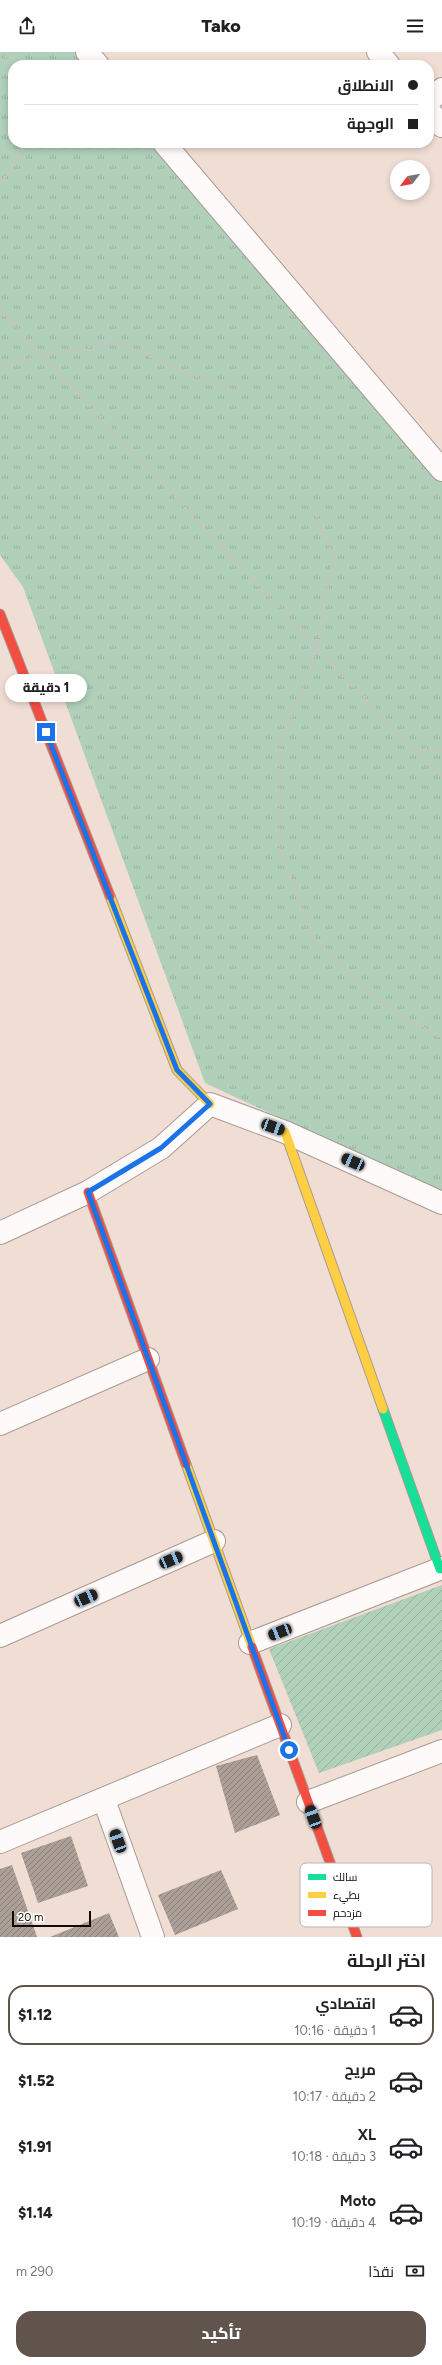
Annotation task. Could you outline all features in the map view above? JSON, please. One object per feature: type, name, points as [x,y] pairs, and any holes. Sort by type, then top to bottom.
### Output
[{"type":"street","points":[[87,52],[94,60]]},
{"type":"street","points":[[378,52],[385,60]]},
{"type":"street","points":[[434,96],[442,89]]},
{"type":"street","points":[[434,117],[442,126]]},
{"type":"street","points":[[168,148],[442,470]]},
{"type":"street","points":[[0,614],[177,1070],[210,1104],[286,1132],[442,1203]]},
{"type":"street","points":[[0,1233],[88,1192],[161,1148],[210,1104]]},
{"type":"street","points":[[250,1643],[441,1569],[286,1132]]},
{"type":"street","points":[[88,1192],[330,1863]]},
{"type":"street","points":[[0,1424],[148,1359]]},
{"type":"street","points":[[0,1636],[214,1542]]},
{"type":"street","points":[[0,1842],[104,1800],[280,1725]]},
{"type":"street","points":[[308,1802],[442,1751]]},
{"type":"street","points":[[104,1800],[153,1937]]},
{"type":"street","points":[[353,1927],[357,1937]]},
{"type":"path","points":[[2,52],[9,60]]},
{"type":"path","points":[[0,182],[9,174],[22,148]]},
{"type":"path","points":[[0,310],[317,649],[442,777]]},
{"type":"path","points":[[0,367],[42,355],[118,342],[235,391]]},
{"type":"path","points":[[313,505],[333,556],[317,649],[279,749],[278,848],[313,937],[377,1000],[442,1039]]},
{"type":"path","points":[[414,748],[442,751]]},
{"type":"green space","points":[[0,52],[88,52],[95,60],[8,60],[8,148],[170,148],[442,462],[442,1193],[205,1083],[23,587],[0,555]]},
{"type":"green space","points":[[442,1585],[442,1730],[319,1773],[269,1649]]},
{"type":"building","points":[[257,1755],[280,1815],[235,1833],[216,1766]]},
{"type":"building","points":[[71,1836],[88,1886],[38,1903],[21,1853]]},
{"type":"building","points":[[12,1865],[37,1937],[0,1937],[0,1869]]},
{"type":"building","points":[[221,1870],[238,1909],[175,1935],[158,1895]]},
{"type":"building","points":[[109,1913],[119,1937],[50,1937]]},
{"type":"traffic: fast","points":[[383,1409],[440,1569]]},
{"type":"traffic: slow","points":[[110,896],[177,1070],[210,1104]]},
{"type":"traffic: slow","points":[[285,1132],[383,1409]]},
{"type":"traffic: slow","points":[[186,1464],[252,1647]]},
{"type":"traffic: jam","points":[[0,614],[110,896]]},
{"type":"traffic: jam","points":[[88,1192],[186,1464]]},
{"type":"traffic: jam","points":[[252,1647],[330,1863]]},
{"type":"traffic: jam","points":[[353,1927],[357,1937]]},
{"type":"route","points":[[46,732],[177,1070],[210,1104],[161,1148],[88,1192],[289,1750]]}]
